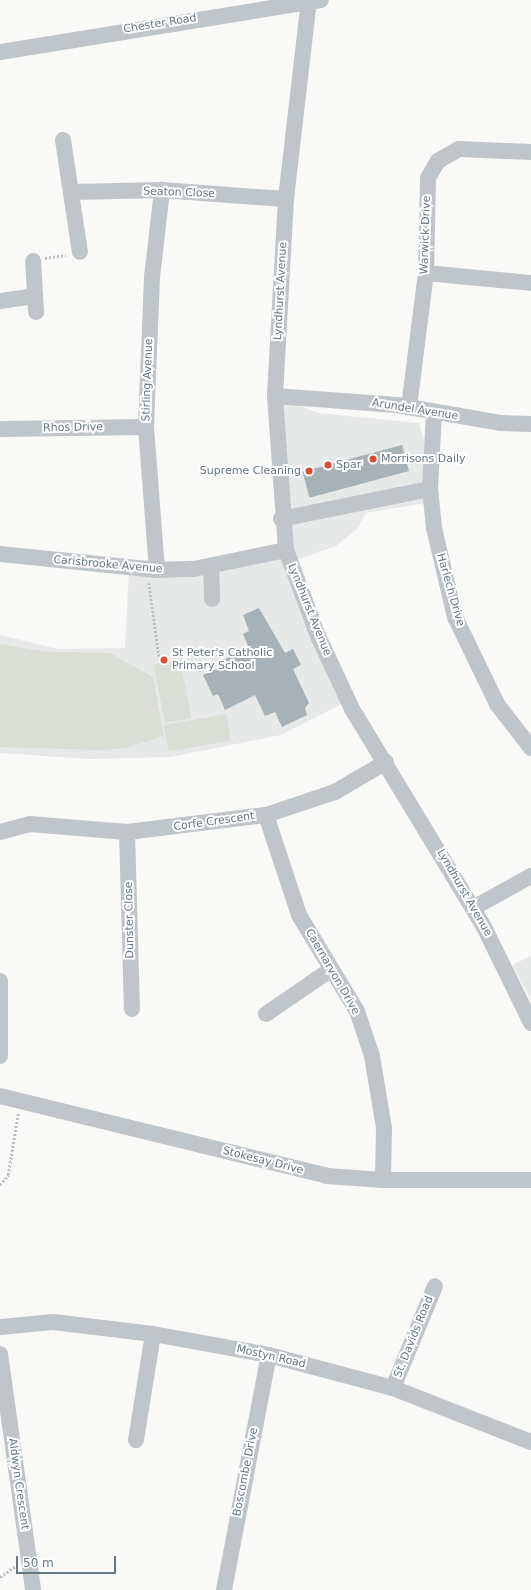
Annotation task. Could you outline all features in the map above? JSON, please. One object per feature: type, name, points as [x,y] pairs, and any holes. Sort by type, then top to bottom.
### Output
[{"type":"street","name":"Chester Road","points":[[0,52],[313,1]]},
{"type":"street","name":"Lyndhurst Avenue","points":[[313,1],[286,199],[275,396],[281,519],[286,550],[333,671],[473,908],[531,1023]]},
{"type":"street","points":[[63,140],[80,252]]},
{"type":"street","name":"Warwick Drive","points":[[410,407],[426,273],[428,178],[438,161],[459,149],[531,152]]},
{"type":"street","name":"Seaton Close","points":[[71,192],[162,190],[286,199]]},
{"type":"street","name":"Stirling Avenue","points":[[152,570],[146,427],[152,277],[162,190]]},
{"type":"street","points":[[32,261],[36,312]]},
{"type":"street","points":[[426,273],[531,283]]},
{"type":"street","points":[[0,301],[35,296]]},
{"type":"street","name":"Arundel Avenue","points":[[275,396],[410,407],[434,412],[531,424]]},
{"type":"street","name":"Harlech Drive","points":[[434,412],[430,489],[434,528],[455,617],[497,704],[531,748]]},
{"type":"street","name":"Rhos Drive","points":[[0,429],[146,427]]},
{"type":"street","points":[[281,519],[430,489]]},
{"type":"street","name":"Carisbrooke Avenue","points":[[0,554],[152,570],[211,566],[286,550]]},
{"type":"street","points":[[211,566],[212,599]]},
{"type":"street","name":"Corfe Crescent","points":[[0,822],[127,832],[266,815],[334,792],[386,762]]},
{"type":"street","name":"Caernarvon Drive","points":[[266,815],[299,915],[330,970],[357,1011],[372,1056],[384,1128],[383,1180]]},
{"type":"street","name":"Corfe Crescent","points":[[0,832],[30,824]]},
{"type":"street","name":"Dunster Close","points":[[127,832],[132,1009]]},
{"type":"street","points":[[473,908],[531,876]]},
{"type":"street","points":[[266,1014],[330,970]]},
{"type":"street","points":[[0,981],[0,1056]]},
{"type":"street","name":"Stokesay Drive","points":[[0,1096],[327,1176],[383,1180],[531,1180]]},
{"type":"street","name":"St. Davids Road","points":[[393,1388],[435,1286]]},
{"type":"street","name":"Mostyn Road","points":[[0,1327],[54,1322],[153,1334],[268,1355],[393,1388],[531,1442]]},
{"type":"street","points":[[136,1440],[153,1334]]},
{"type":"street","name":"Aldwyn Crescent","points":[[0,1354],[33,1590]]},
{"type":"street","name":"Boscombe Drive","points":[[224,1590],[268,1355]]},
{"type":"path","points":[[32,261],[80,252]]},
{"type":"path","points":[[152,570],[159,656]]},
{"type":"path","points":[[0,1185],[8,1175],[20,1100]]},
{"type":"shaded area","name":"St Peter's Catholic Primary School","points":[[275,396],[318,413],[419,423],[425,442],[426,503],[366,513],[358,528],[336,546],[290,562],[348,701],[281,735],[170,757],[89,759],[0,753],[0,635],[58,649],[125,648],[129,568],[148,570],[285,550]]},
{"type":"shaded area","points":[[0,644],[47,652],[110,653],[153,677],[164,736],[126,748],[99,750],[0,747]]},
{"type":"shaded area","points":[[180,659],[191,718],[165,723],[153,664]]},
{"type":"shaded area","points":[[226,714],[231,741],[169,752],[164,725]]},
{"type":"shaded area","points":[[531,956],[531,1000],[512,965]]},
{"type":"building","points":[[402,445],[409,471],[309,498],[303,472]]},
{"type":"building","points":[[259,608],[285,653],[293,649],[301,665],[293,669],[309,703],[305,708],[307,715],[282,727],[275,712],[265,716],[255,695],[225,710],[218,694],[213,696],[203,675],[221,667],[219,662],[249,648],[243,634],[249,631],[243,615]]},
{"type":"place","name":"Morrisons Daily","points":[[373,459]]},
{"type":"place","name":"Spar","points":[[328,465]]},
{"type":"place","name":"Supreme Cleaning","points":[[309,471]]},
{"type":"place","name":"St Peter's Catholic Primary School","points":[[164,660]]}]
